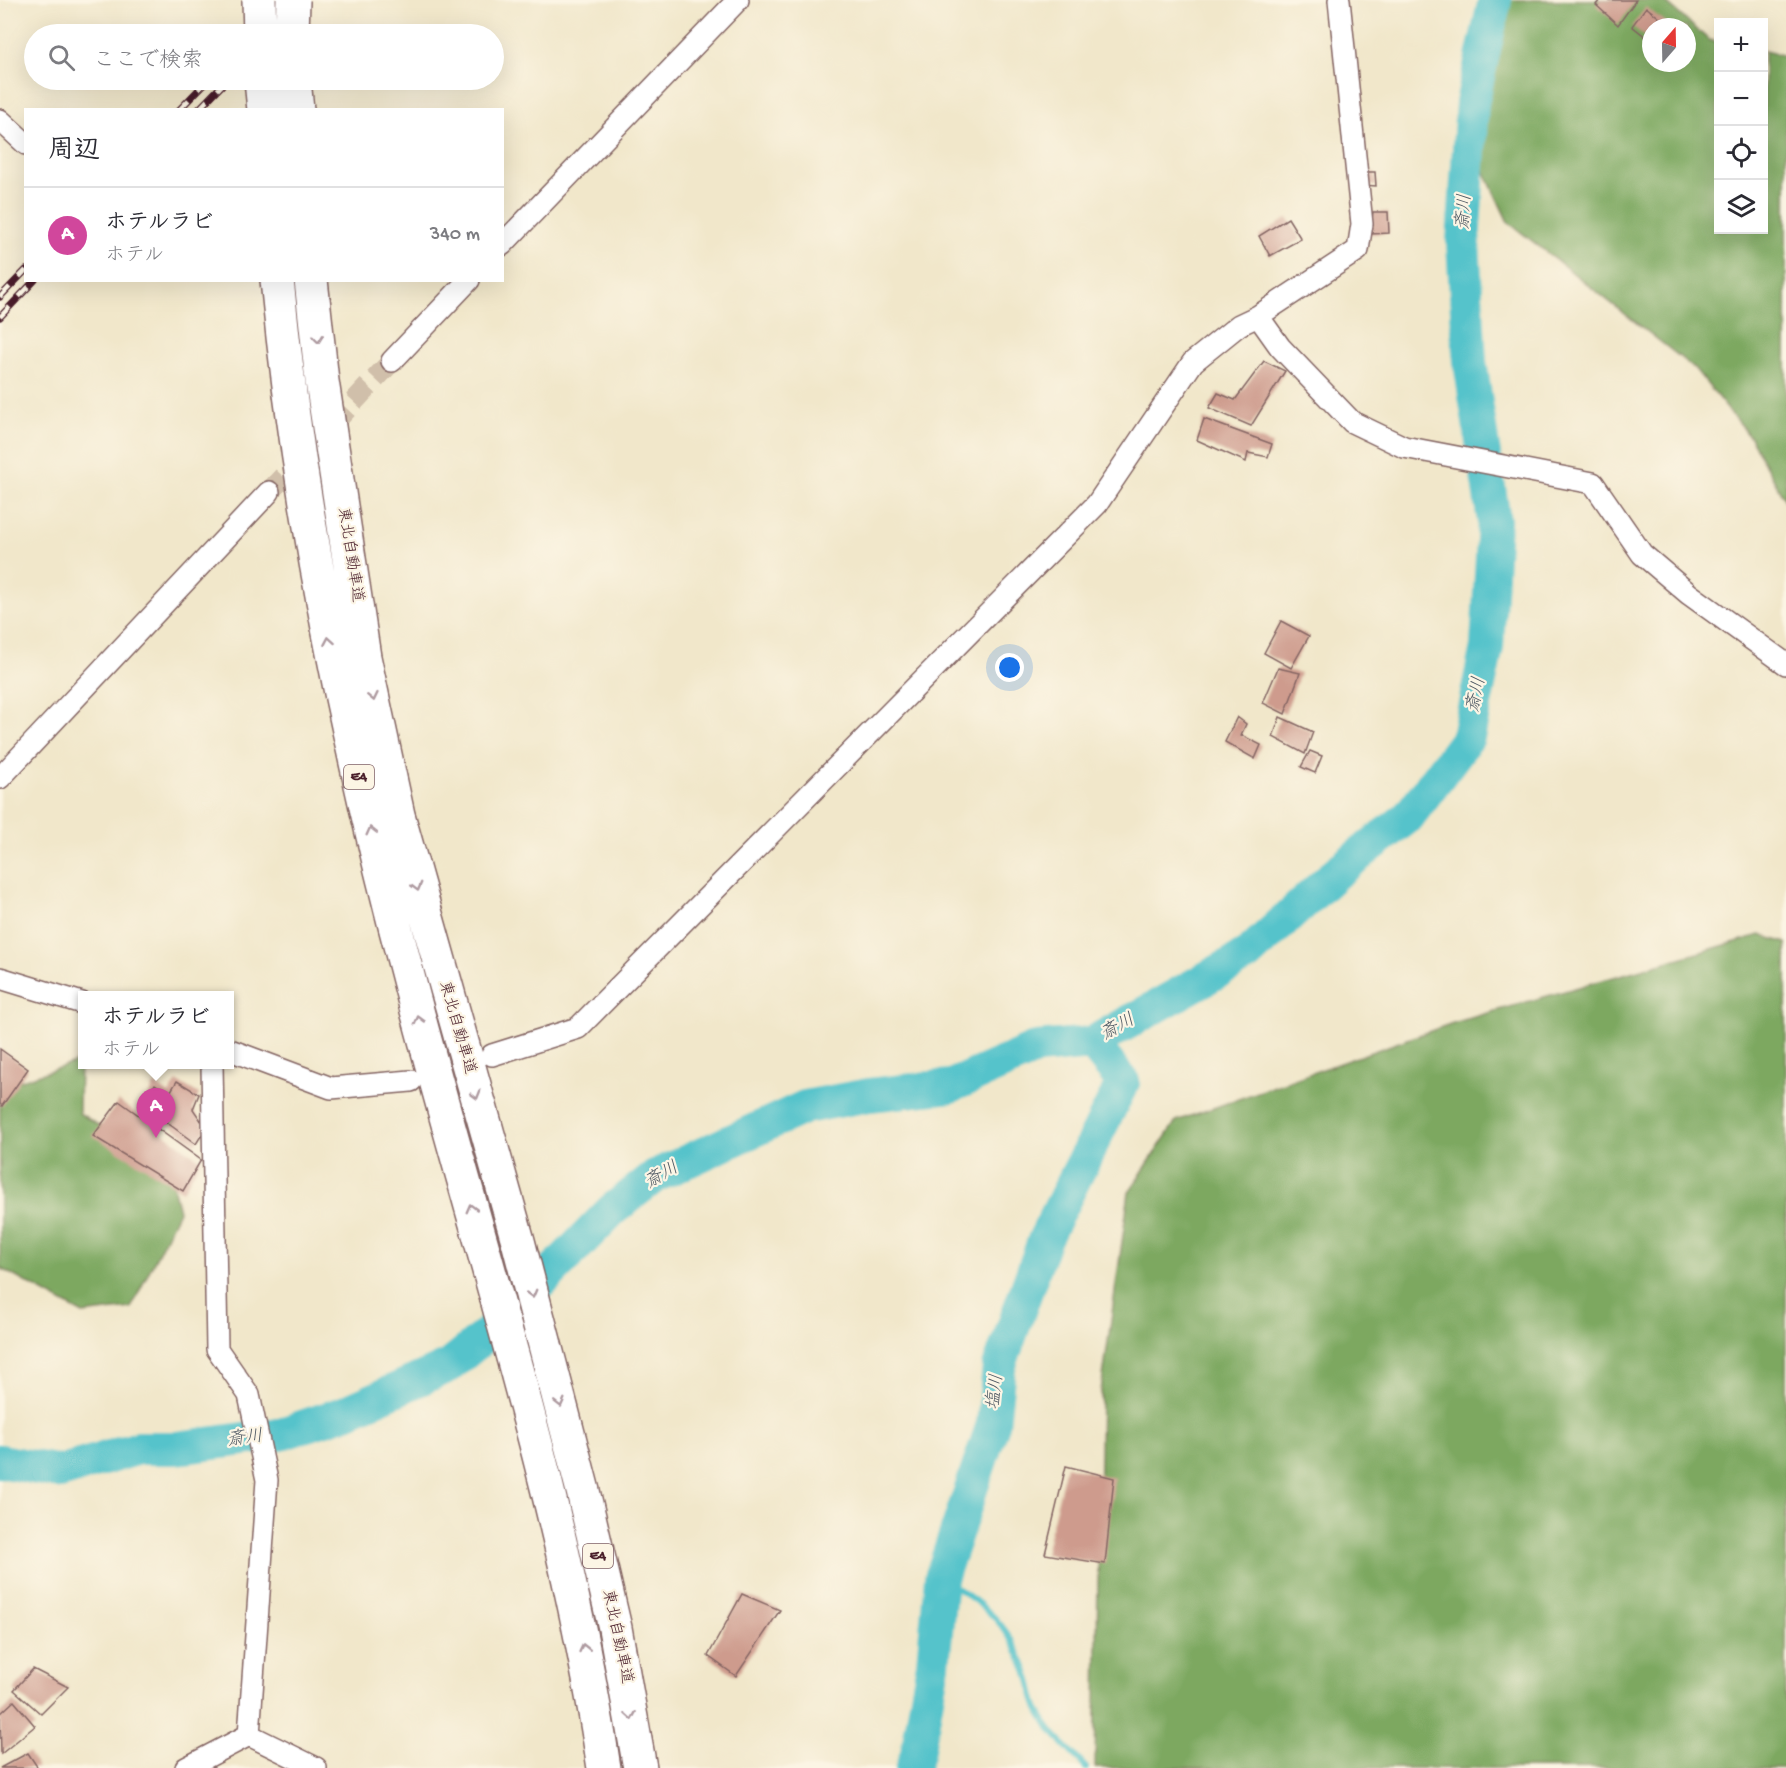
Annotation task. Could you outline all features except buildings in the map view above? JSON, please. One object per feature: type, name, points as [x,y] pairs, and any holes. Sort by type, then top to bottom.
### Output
[{"type":"highway","points":[[259,0],[260,24]]},
{"type":"highway","points":[[292,24],[293,0]]},
{"type":"highway","points":[[262,90],[264,108]]},
{"type":"highway","points":[[295,90],[297,108]]},
{"type":"highway","name":"東北自動車道","points":[[277,282],[289,402],[333,664],[369,823],[409,982],[550,1496],[589,1669],[604,1768]]},
{"type":"highway","name":"東北自動車道","points":[[311,282],[322,381],[364,657],[398,815],[546,1347],[615,1628],[640,1768]]},
{"type":"street","points":[[504,244],[738,0]]},
{"type":"street","points":[[492,1055],[578,1028],[1097,504],[1193,362],[1239,325],[1258,316],[1358,250],[1362,224],[1339,0]]},
{"type":"street","points":[[0,120],[24,142]]},
{"type":"street","points":[[392,361],[467,282]]},
{"type":"street","points":[[1258,316],[1280,347],[1352,422],[1404,447],[1593,483],[1641,554],[1689,594],[1786,664]]},
{"type":"street","points":[[0,778],[269,492]]},
{"type":"street","points":[[0,978],[78,1002]]},
{"type":"street","points":[[234,1052],[331,1088],[411,1081]]},
{"type":"street","points":[[212,1069],[217,1349],[249,1395],[267,1480],[249,1735]]},
{"type":"street","points":[[186,1768],[249,1735]]},
{"type":"street","points":[[249,1735],[316,1768]]},
{"type":"green space","points":[[1485,0],[1663,0],[1684,18],[1642,18],[1642,72],[1696,72],[1696,29],[1709,40],[1714,41],[1714,234],[1768,234],[1768,52],[1786,56],[1786,502],[1750,437],[1695,369],[1508,222],[1472,145]]},
{"type":"green space","points":[[1760,935],[1786,943],[1786,1768],[1095,1768],[1101,1391],[1129,1192],[1176,1121],[1453,1023]]},
{"type":"green space","points":[[78,1062],[79,1113],[169,1170],[179,1211],[131,1308],[83,1314],[0,1268],[0,1087]]},
{"type":"waterway","name":"斎川","points":[[0,1461],[60,1472],[139,1448],[177,1448],[281,1434],[346,1412],[449,1366],[511,1314],[612,1210],[655,1176],[805,1107],[869,1095],[951,1086],[1037,1048],[1092,1043],[1247,955],[1338,871],[1408,817],[1468,737],[1487,647],[1494,521],[1470,362],[1463,243],[1472,103],[1495,0]]},
{"type":"waterway","name":"塩川","points":[[912,1768],[917,1754],[933,1664],[941,1578],[993,1424],[999,1367],[1045,1238],[1123,1082],[1092,1043]]},
{"type":"waterway","points":[[941,1578],[972,1598],[1006,1631],[1030,1680],[1039,1711],[1054,1734],[1086,1768]]},
{"type":"tunnel","points":[[269,492],[392,361]]},
{"type":"railway","points":[[261,24],[285,0]]},
{"type":"railway","points":[[280,24],[303,0]]},
{"type":"railway","points":[[181,108],[198,90]]},
{"type":"railway","points":[[200,108],[217,90]]},
{"type":"railway","points":[[0,297],[24,272]]},
{"type":"railway","points":[[0,317],[33,282]]},
{"type":"place","name":"ホテルラビ","points":[[156,1138]]}]
